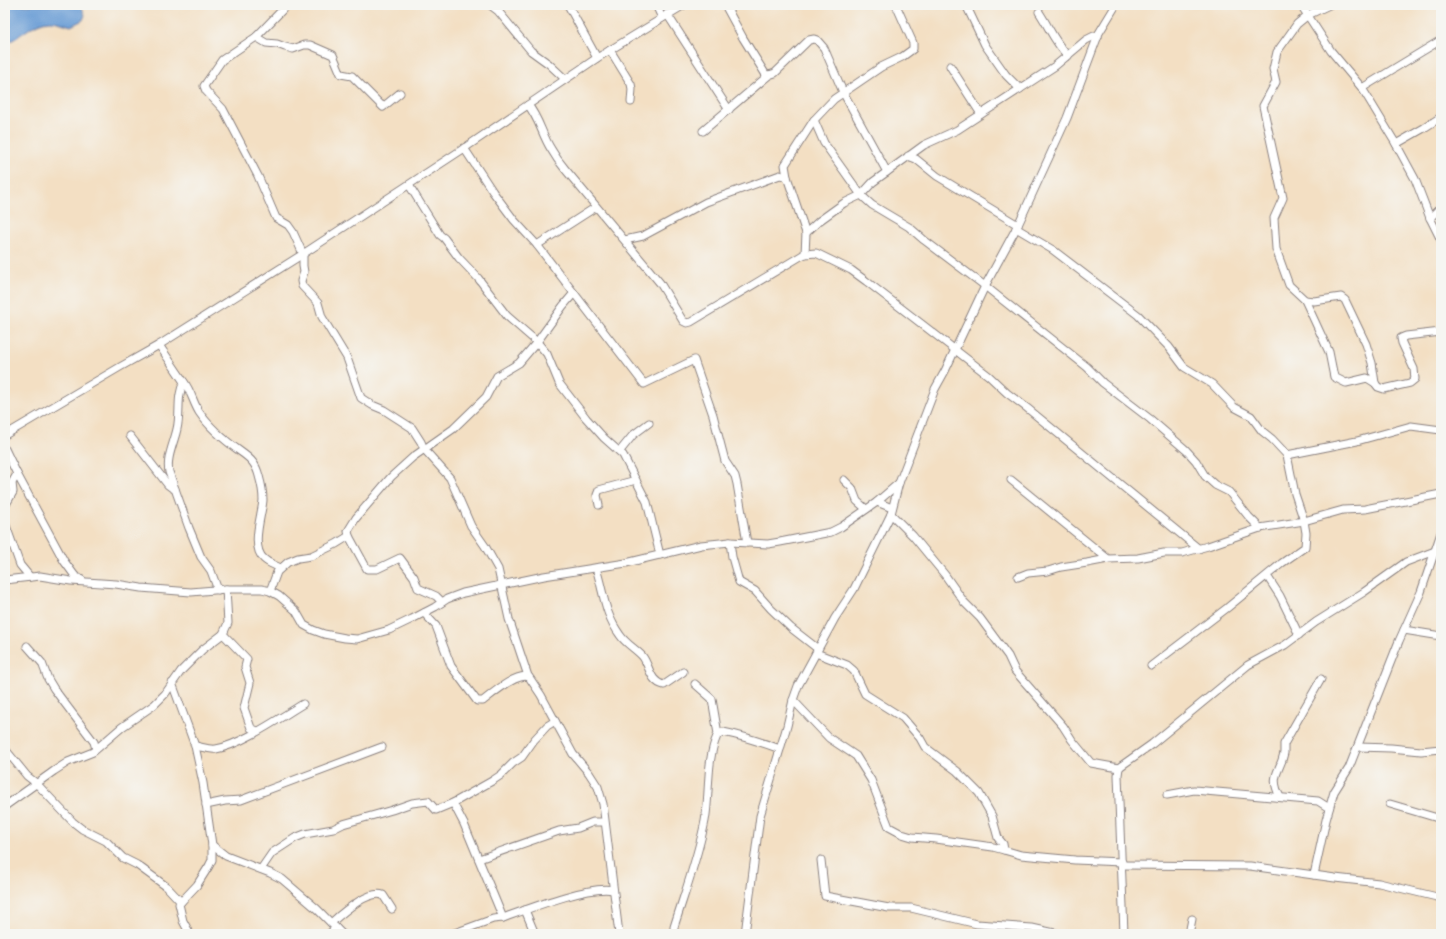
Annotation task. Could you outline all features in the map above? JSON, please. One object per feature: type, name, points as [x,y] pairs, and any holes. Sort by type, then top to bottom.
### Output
[{"type":"street","points":[[287,5],[256,37],[222,60],[204,86],[206,91],[223,110],[258,176],[276,218],[288,226],[293,232],[303,254],[304,272],[301,281],[302,286],[318,303],[322,317],[348,358],[361,398],[384,410],[412,428],[424,449],[450,478],[471,526],[485,546],[498,569],[504,602],[528,676],[541,695],[574,754],[598,787],[603,804],[604,822],[619,934]]},
{"type":"street","points":[[490,5],[498,11],[531,51],[549,64],[565,79]]},
{"type":"street","points":[[568,5],[597,58]]},
{"type":"street","points":[[656,5],[729,110]]},
{"type":"street","points":[[5,435],[159,345],[303,254],[409,185],[597,58],[684,5]]},
{"type":"street","points":[[725,5],[764,73],[770,76]]},
{"type":"street","points":[[805,254],[806,233],[784,176],[785,165],[814,120],[843,92],[881,67],[902,57],[913,49],[913,42],[896,5]]},
{"type":"street","points":[[966,5],[984,45],[1006,75],[1020,89]]},
{"type":"street","points":[[745,934],[760,816],[798,686],[835,618],[854,589],[891,511],[899,483],[935,389],[985,286],[1017,226],[1067,118],[1098,37],[1116,5]]},
{"type":"street","points":[[1301,5],[1331,51],[1362,88],[1396,144],[1415,180],[1430,218],[1441,240]]},
{"type":"street","points":[[1329,5],[1308,14],[1297,24],[1277,52],[1272,70],[1276,82],[1263,106],[1283,198],[1274,218],[1276,248],[1289,285],[1305,300],[1329,352],[1334,377],[1346,383],[1367,378],[1378,387],[1384,389],[1410,383],[1415,379],[1414,369],[1401,338],[1406,336],[1441,332]]},
{"type":"street","points":[[1039,12],[1059,47],[1068,56]]},
{"type":"street","points":[[806,233],[819,221],[844,203],[861,195],[874,182],[908,156],[931,141],[958,130],[1055,66],[1086,40],[1094,36],[1098,37]]},
{"type":"street","points":[[256,37],[266,43],[277,44],[293,49],[304,45],[310,46],[333,55],[341,74],[352,76],[383,107],[400,93]]},
{"type":"street","points":[[704,131],[778,70],[807,42],[814,39],[824,48],[843,92],[887,172]]},
{"type":"street","points":[[1362,88],[1441,40]]},
{"type":"street","points":[[610,50],[631,84],[631,102]]},
{"type":"street","points":[[950,66],[981,114]]},
{"type":"street","points":[[528,105],[534,112],[550,148],[565,170],[660,282],[683,321],[687,323],[691,322],[805,254],[816,253],[851,270],[955,349],[1198,549]]},
{"type":"street","points":[[1396,144],[1441,117]]},
{"type":"street","points":[[814,120],[824,143],[861,195],[872,205],[917,232],[924,240],[985,286],[1087,367],[1103,383],[1150,419],[1186,450],[1196,461],[1205,476],[1215,485],[1229,492],[1260,528]]},
{"type":"street","points":[[464,148],[493,192],[514,220],[537,245],[644,384],[694,360],[713,415],[725,461],[735,476],[747,543]]},
{"type":"street","points":[[916,151],[916,159]]},
{"type":"street","points":[[908,156],[916,159],[937,176],[1017,226],[1138,315],[1169,347],[1184,367],[1212,384],[1234,407],[1251,416],[1262,431],[1272,439],[1286,455],[1295,494],[1304,521],[1306,534],[1305,548],[1282,563],[1151,666]]},
{"type":"street","points":[[625,240],[643,236],[706,202],[784,176]]},
{"type":"street","points":[[409,185],[440,235],[444,238],[453,252],[478,278],[507,316],[537,342],[548,354],[559,383],[586,418],[604,438],[620,452],[647,502],[660,555]]},
{"type":"street","points":[[537,245],[596,207]]},
{"type":"street","points":[[1430,218],[1441,207]]},
{"type":"street","points":[[442,602],[436,596],[418,588],[414,577],[400,558],[376,570],[367,569],[349,536],[348,531],[356,518],[391,477],[413,457],[453,429],[486,397],[497,376],[519,363],[574,293]]},
{"type":"street","points":[[1305,300],[1314,302],[1342,298],[1345,300],[1366,344],[1372,363],[1375,383]]},
{"type":"street","points":[[159,345],[188,388],[198,411],[203,418],[249,458],[256,466],[263,500],[258,534],[259,551],[264,560],[280,568]]},
{"type":"street","points":[[184,382],[178,404],[178,428],[169,463],[169,472],[201,557],[211,571],[218,590]]},
{"type":"street","points":[[620,452],[633,435],[649,423]]},
{"type":"street","points":[[1286,455],[1357,441],[1411,426],[1441,430]]},
{"type":"street","points":[[130,436],[168,486],[175,489]]},
{"type":"street","points":[[5,449],[64,561],[75,576],[83,581]]},
{"type":"street","points":[[5,506],[13,492],[12,482],[17,474]]},
{"type":"street","points":[[599,505],[597,495],[599,490],[636,480]]},
{"type":"street","points":[[844,480],[852,488],[857,501],[866,509]]},
{"type":"street","points":[[1011,480],[1108,559]]},
{"type":"street","points":[[5,580],[40,576],[191,592],[226,589],[262,589],[279,596],[296,611],[304,624],[313,630],[344,638],[365,638],[389,630],[424,613],[455,595],[544,576],[596,568],[660,555],[701,545],[780,542],[831,532],[841,527],[877,502],[899,483]]},
{"type":"street","points":[[1018,577],[1028,573],[1048,571],[1061,566],[1108,559],[1138,558],[1164,553],[1182,553],[1260,528],[1304,521],[1343,510],[1364,509],[1441,494]]},
{"type":"street","points":[[877,502],[891,511],[945,575],[964,602],[980,618],[1008,656],[1015,671],[1063,726],[1072,740],[1091,763],[1119,768],[1152,744],[1248,665],[1299,635],[1406,562],[1435,550]]},
{"type":"street","points":[[5,523],[20,565],[30,577]]},
{"type":"street","points":[[1314,875],[1334,792],[1349,768],[1358,747],[1396,648],[1420,592],[1441,533]]},
{"type":"street","points":[[270,591],[280,568],[292,560],[310,556],[349,536]]},
{"type":"street","points":[[727,543],[739,582],[755,591],[787,624],[817,651],[854,671],[865,694],[903,718],[920,738],[925,747],[957,771],[979,793],[992,816],[998,838],[1003,844],[1004,850]]},
{"type":"street","points":[[596,568],[603,600],[615,627],[628,645],[642,656],[652,676],[659,684],[664,685],[683,672]]},
{"type":"street","points":[[1267,576],[1280,596],[1299,635]]},
{"type":"street","points":[[5,806],[68,762],[87,755],[95,745],[104,743],[122,727],[154,705],[165,694],[181,671],[202,650],[223,634],[228,623],[226,589]]},
{"type":"street","points":[[424,613],[436,626],[451,666],[477,701],[482,701],[512,681],[523,676],[528,676]]},
{"type":"street","points":[[1404,630],[1441,636]]},
{"type":"street","points":[[223,634],[247,659],[245,668],[250,683],[244,708],[252,728],[257,731]]},
{"type":"street","points":[[27,646],[42,663],[48,679],[54,689],[95,745]]},
{"type":"street","points":[[1280,797],[1276,788],[1275,780],[1284,754],[1284,744],[1320,679]]},
{"type":"street","points":[[172,683],[195,746],[200,767],[212,845],[212,860],[209,866],[197,885],[179,906],[183,921],[190,934]]},
{"type":"street","points":[[674,934],[674,927],[699,848],[706,820],[711,765],[715,739],[718,734],[712,698],[695,684]]},
{"type":"street","points":[[793,700],[829,738],[856,756],[871,780],[889,827],[902,834],[912,837],[993,847],[1021,855],[1075,860],[1122,864],[1250,866],[1379,883],[1441,898]]},
{"type":"street","points":[[195,746],[216,749],[243,739],[303,704]]},
{"type":"street","points":[[261,869],[272,853],[295,838],[317,831],[333,829],[343,824],[412,803],[428,801],[436,810],[453,803],[501,775],[513,763],[522,757],[534,740],[547,726],[555,721]]},
{"type":"street","points":[[718,734],[723,732],[736,734],[780,749]]},
{"type":"street","points":[[206,805],[225,800],[241,800],[382,747]]},
{"type":"street","points":[[1358,747],[1421,751],[1441,749]]},
{"type":"street","points":[[5,749],[27,776],[78,825],[106,841],[123,858],[137,865],[167,887],[181,902]]},
{"type":"street","points":[[1119,768],[1124,934]]},
{"type":"street","points":[[1167,795],[1194,790],[1318,801],[1329,808]]},
{"type":"street","points":[[453,803],[503,918]]},
{"type":"street","points":[[1390,804],[1441,819]]},
{"type":"street","points":[[478,859],[559,831],[578,828],[593,822],[604,822]]},
{"type":"street","points":[[212,845],[226,856],[261,869],[282,879],[318,909],[342,934]]},
{"type":"street","points":[[821,860],[825,896],[889,908],[911,908],[977,924],[1027,928],[1059,934]]},
{"type":"street","points":[[452,934],[493,919],[503,918],[577,894],[602,889],[613,890]]},
{"type":"street","points":[[329,934],[342,912],[353,905],[376,895],[384,895],[392,909]]},
{"type":"street","points":[[525,910],[535,934]]},
{"type":"street","points":[[1189,934],[1192,919]]},
{"type":"water","points":[[5,5],[81,5],[85,15],[83,20],[71,26],[53,21],[38,24],[5,44]]}]
